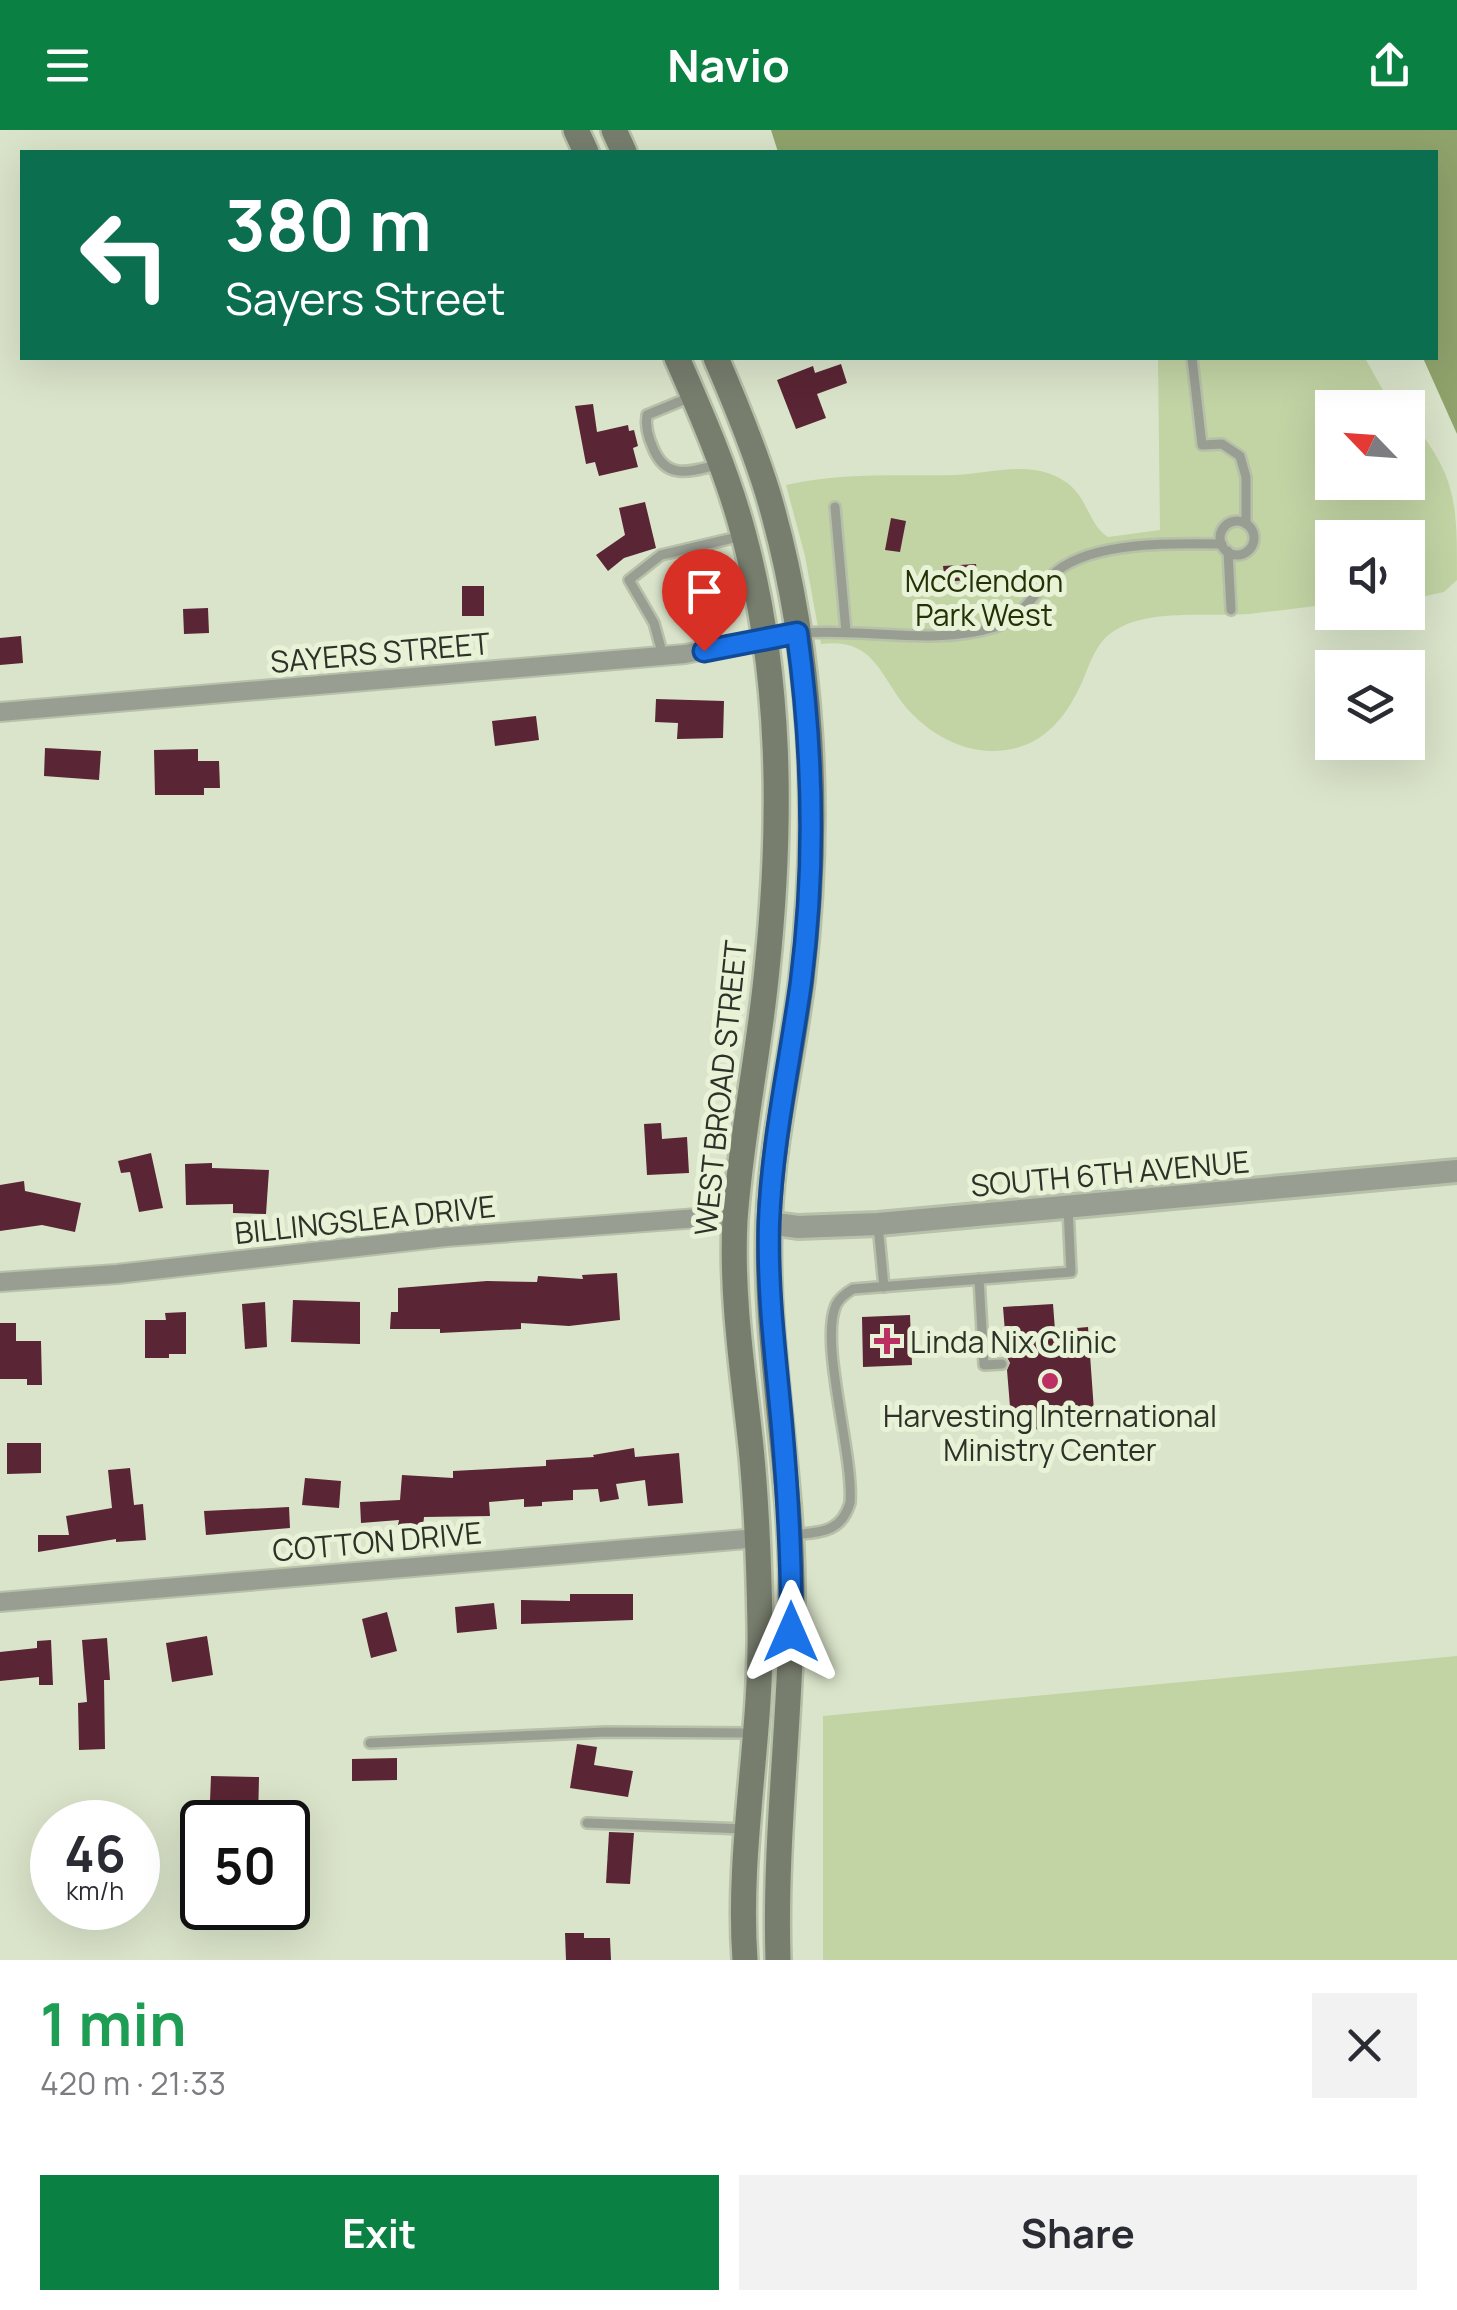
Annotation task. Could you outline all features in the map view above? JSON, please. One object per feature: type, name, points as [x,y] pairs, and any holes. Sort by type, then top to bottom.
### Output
[{"type":"main road","name":"WEST BROAD STREET","points":[[678,360],[722,464],[744,535],[764,639],[775,727],[777,829],[767,971],[735,1220],[738,1340],[758,1538],[760,1633],[748,1829],[745,1960]]},
{"type":"main road","name":"WEST BROAD STREET","points":[[717,360],[767,490],[787,574],[810,760],[808,912],[769,1223],[769,1305],[790,1535],[790,1697],[778,1886],[778,1960]]},
{"type":"main road","points":[[764,639],[797,633]]},
{"type":"main road","points":[[735,1220],[769,1223]]},
{"type":"main road","points":[[758,1538],[790,1535]]},
{"type":"street","name":"SAYERS STREET","points":[[0,712],[663,656],[764,639]]},
{"type":"street","name":"SOUTH 6TH AVENUE","points":[[769,1223],[798,1227],[878,1224],[1457,1170]]},
{"type":"street","name":"BILLINGSLEA DRIVE","points":[[0,1282],[116,1274],[446,1237],[698,1218],[735,1220]]},
{"type":"street","name":"COTTON DRIVE","points":[[0,1602],[758,1538]]},
{"type":"lane","points":[[797,633],[909,635],[990,629],[1020,613],[1058,570],[1078,558],[1132,548],[1225,548],[1237,555],[1250,550],[1254,538],[1246,524],[1246,478],[1240,456],[1222,444],[1202,445],[1192,360]]},
{"type":"lane","points":[[694,396],[647,415],[653,448],[663,466],[674,472],[722,464]]},
{"type":"lane","points":[[835,507],[846,632]]},
{"type":"lane","points":[[1231,610],[1225,548],[1220,538],[1226,526],[1238,521],[1246,524]]},
{"type":"lane","points":[[663,656],[654,623],[629,580],[662,554],[744,535]]},
{"type":"lane","points":[[790,1535],[829,1530],[848,1511],[850,1494],[835,1365],[834,1310],[842,1296],[853,1289],[1070,1272],[1068,1208]]},
{"type":"lane","points":[[878,1224],[884,1287]]},
{"type":"lane","points":[[979,1279],[984,1365],[1002,1364]]},
{"type":"lane","points":[[370,1743],[606,1732],[756,1733]]},
{"type":"lane","points":[[587,1823],[748,1829]]},
{"type":"green space","points":[[771,130],[1457,130],[1457,434],[1424,360],[1438,360],[1438,150],[777,150]]},
{"type":"green space","name":"McClendon Park West","points":[[1158,360],[1366,360],[1383,390],[1315,390],[1315,500],[1425,500],[1425,439],[1451,491],[1457,580],[1444,592],[1425,596],[1425,520],[1315,520],[1315,606],[1249,614],[1161,616],[1128,624],[1108,635],[1100,645],[1070,705],[1051,729],[1025,745],[979,750],[953,743],[930,729],[901,701],[862,651],[838,643],[821,644],[805,556],[786,485],[849,476],[1035,470],[1070,485],[1108,537],[1160,530]]},
{"type":"green space","points":[[1457,1656],[1457,1960],[823,1960],[823,1716]]},
{"type":"building","points":[[841,364],[847,383],[817,394],[826,418],[796,429],[777,380],[813,366],[815,373]]},
{"type":"building","points":[[593,404],[597,432],[628,425],[629,431],[634,430],[638,467],[599,476],[595,462],[586,464],[575,406]]},
{"type":"building","points":[[645,502],[656,548],[624,558],[608,571],[596,555],[625,535],[619,508]]},
{"type":"building","points":[[891,518],[906,521],[900,552],[885,550]]},
{"type":"building","points":[[976,564],[978,579],[945,582],[943,566]]},
{"type":"building","points":[[702,571],[709,604],[672,612],[669,598],[681,595],[677,576]]},
{"type":"building","points":[[462,586],[484,586],[484,616],[462,616]]},
{"type":"building","points":[[208,608],[209,633],[184,634],[183,609]]},
{"type":"building","points":[[21,636],[23,663],[0,665],[0,638]]},
{"type":"building","points":[[656,699],[724,701],[723,738],[677,739],[678,723],[655,722]]},
{"type":"building","points":[[536,716],[539,740],[495,746],[492,721]]},
{"type":"building","points":[[45,748],[101,751],[99,780],[44,776]]},
{"type":"building","points":[[198,749],[198,761],[219,761],[220,788],[204,788],[204,795],[155,795],[154,750]]},
{"type":"building","points":[[661,1123],[662,1139],[687,1137],[689,1173],[647,1175],[644,1124]]},
{"type":"building","points":[[151,1153],[163,1208],[139,1212],[130,1172],[121,1173],[118,1161]]},
{"type":"building","points":[[212,1163],[212,1168],[269,1170],[266,1214],[233,1213],[233,1204],[186,1205],[185,1164]]},
{"type":"building","points":[[24,1181],[25,1191],[81,1203],[75,1232],[42,1225],[0,1231],[0,1185]]},
{"type":"building","points":[[617,1273],[620,1320],[569,1326],[521,1323],[521,1329],[440,1333],[440,1329],[390,1329],[391,1312],[398,1312],[398,1288],[487,1281],[537,1282],[538,1276],[583,1279],[582,1275]]},
{"type":"building","points":[[293,1300],[360,1302],[360,1344],[291,1342]]},
{"type":"building","points":[[265,1302],[267,1347],[245,1349],[242,1304]]},
{"type":"building","name":"Harvesting International Ministry Center","points":[[1053,1304],[1055,1330],[1088,1327],[1095,1425],[1012,1431],[1003,1307]]},
{"type":"building","points":[[186,1312],[186,1354],[145,1358],[145,1320],[166,1320],[165,1313]]},
{"type":"building","name":"Linda Nix Clinic","points":[[910,1315],[912,1365],[863,1367],[862,1317]]},
{"type":"building","points":[[0,1323],[16,1323],[16,1341],[41,1341],[42,1385],[27,1385],[27,1379],[0,1379]]},
{"type":"building","points":[[7,1443],[41,1443],[41,1473],[7,1474]]},
{"type":"building","points":[[634,1448],[635,1457],[679,1453],[683,1503],[648,1506],[645,1480],[616,1484],[619,1499],[600,1502],[598,1489],[573,1490],[573,1500],[524,1507],[524,1499],[489,1502],[490,1516],[424,1517],[423,1527],[398,1525],[399,1520],[361,1523],[360,1502],[400,1500],[402,1475],[453,1478],[453,1471],[546,1466],[546,1460],[594,1457]]},
{"type":"building","points":[[130,1468],[134,1505],[143,1504],[146,1540],[116,1539],[38,1552],[38,1535],[69,1535],[66,1516],[112,1508],[108,1470]]},
{"type":"building","points":[[305,1478],[341,1481],[339,1508],[302,1505]]},
{"type":"building","points":[[289,1507],[290,1528],[206,1535],[204,1511]]},
{"type":"building","points":[[570,1594],[633,1594],[633,1620],[521,1624],[521,1600],[570,1601]]},
{"type":"building","points":[[494,1603],[497,1629],[457,1633],[455,1607]]},
{"type":"building","points":[[387,1612],[397,1651],[371,1658],[362,1619]]},
{"type":"building","points":[[207,1636],[213,1675],[172,1682],[166,1643]]},
{"type":"building","points":[[107,1638],[110,1680],[104,1680],[105,1749],[79,1750],[78,1703],[87,1702],[82,1640]]},
{"type":"building","points":[[51,1640],[53,1685],[39,1685],[39,1677],[0,1681],[0,1652],[37,1648],[37,1641]]},
{"type":"building","points":[[577,1744],[597,1747],[594,1765],[633,1771],[628,1797],[570,1788]]},
{"type":"building","points":[[397,1758],[397,1780],[352,1781],[352,1759]]},
{"type":"building","points":[[211,1776],[259,1777],[258,1800],[210,1800]]},
{"type":"building","points":[[609,1832],[634,1833],[630,1884],[606,1883]]},
{"type":"building","points":[[565,1933],[610,1938],[611,1960],[566,1960]]},
{"type":"place","name":"Linda Nix Clinic","points":[[887,1341]]},
{"type":"place","name":"Harvesting International Ministry Center","points":[[1050,1381]]},
{"type":"route","points":[[704,651],[797,633],[806,703],[812,832],[808,912],[778,1124],[769,1223],[769,1305],[790,1535],[791,1632]]}]
